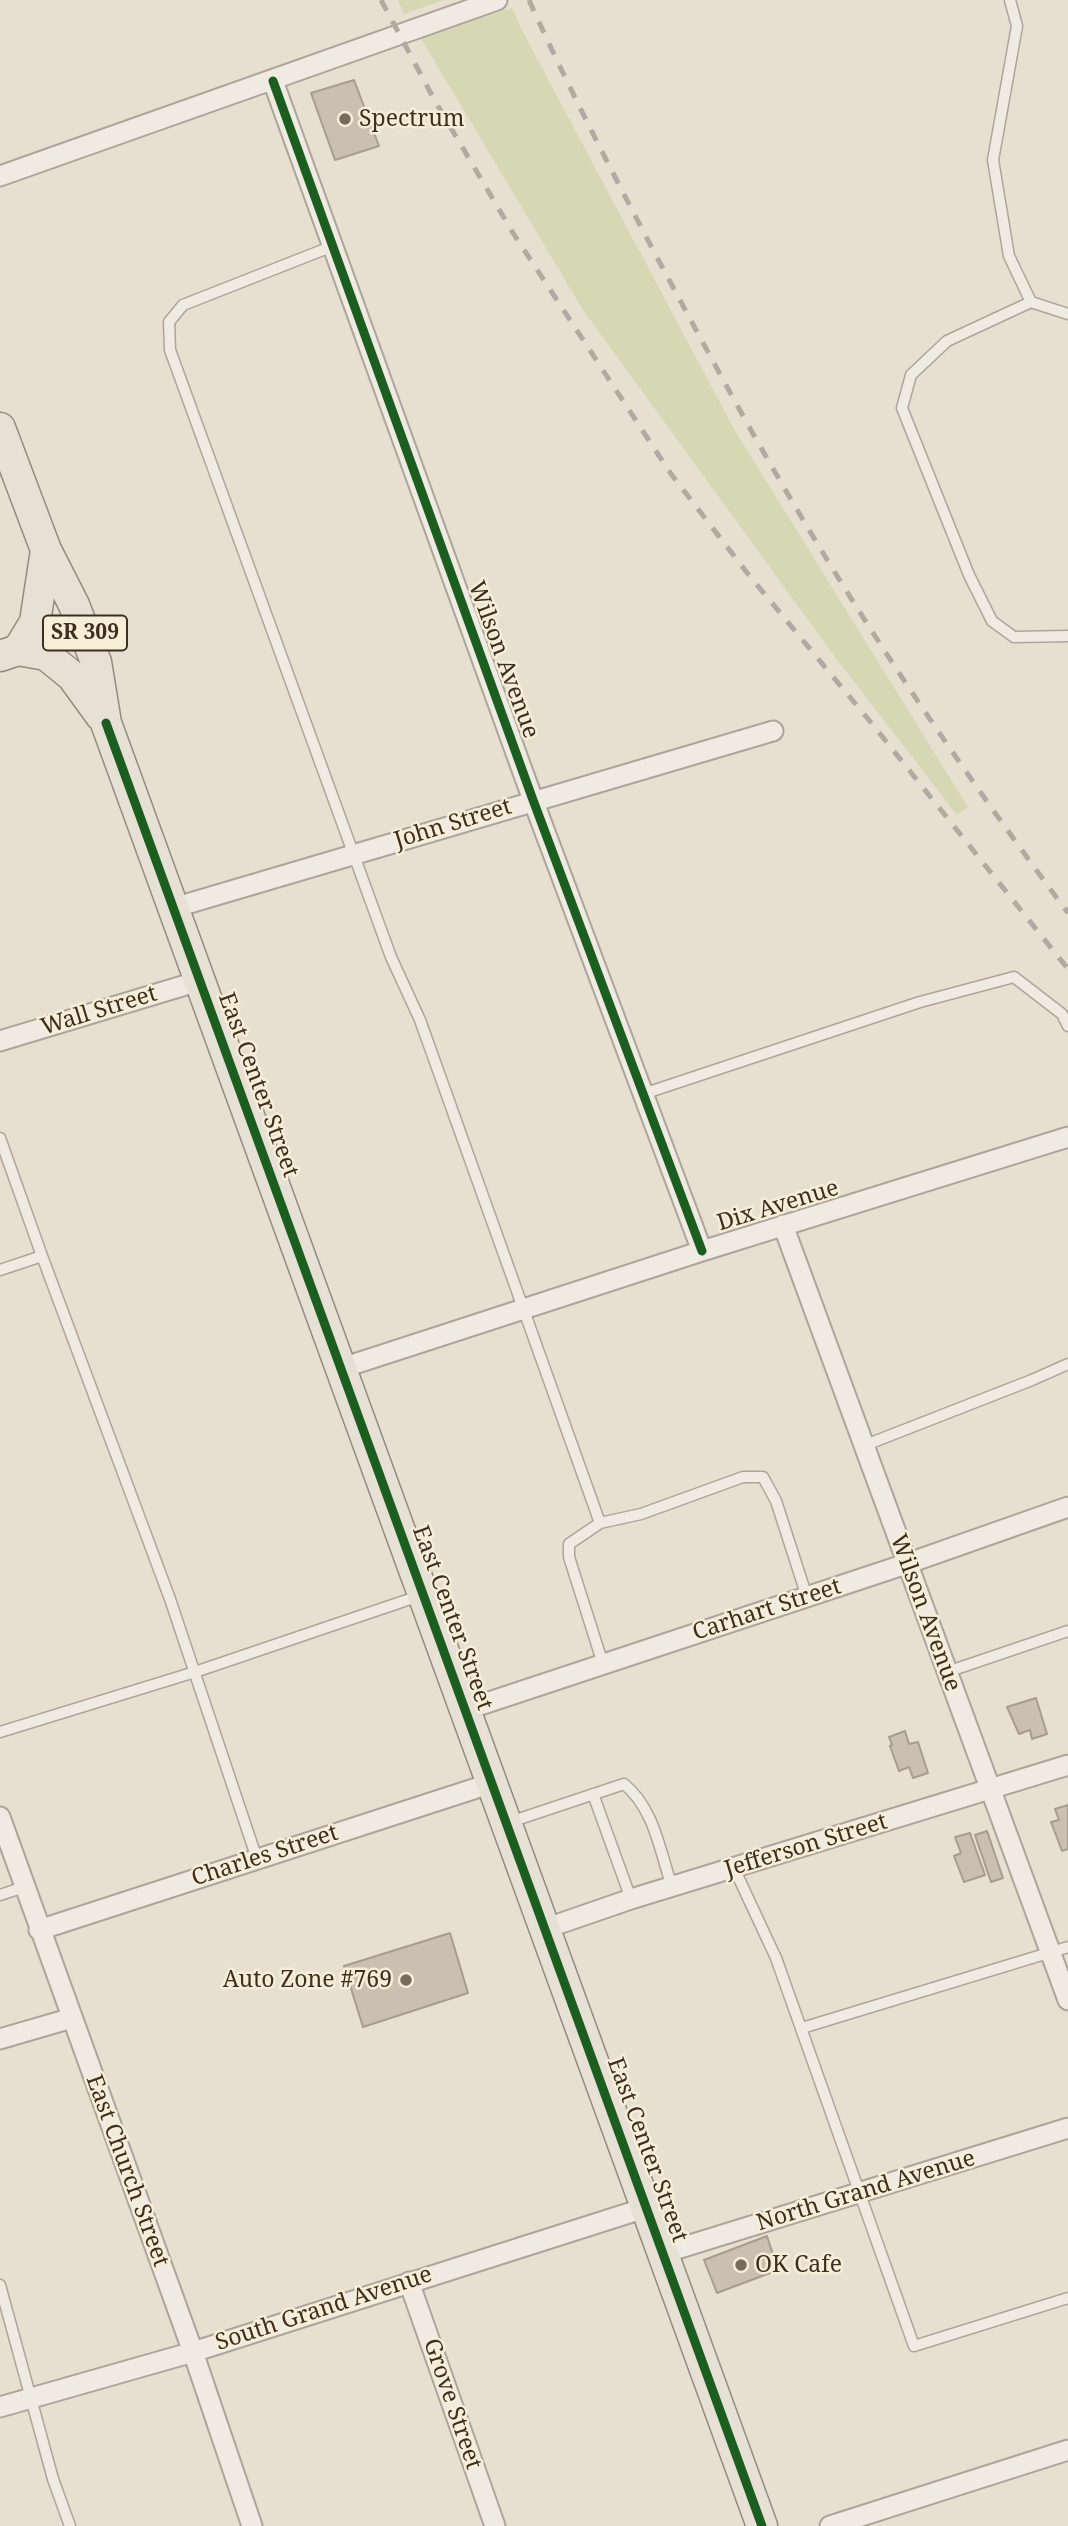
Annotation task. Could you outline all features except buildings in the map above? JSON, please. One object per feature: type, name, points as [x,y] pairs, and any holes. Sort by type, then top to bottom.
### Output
[{"type":"main road","name":"East Center Street","points":[[0,428],[46,550],[74,604],[96,662],[106,723],[762,2526]]},
{"type":"main road","name":"SR 309","points":[[9,653],[36,622],[46,550]]},
{"type":"main road","name":"East Center Street","points":[[9,653],[46,655],[72,676],[106,723]]},
{"type":"street","points":[[0,176],[498,0]]},
{"type":"street","name":"Wilson Avenue","points":[[273,81],[533,800],[702,1251]]},
{"type":"street","name":"John Street","points":[[173,908],[773,731]]},
{"type":"street","name":"Wall Street","points":[[0,1041],[199,981]]},
{"type":"street","name":"Dix Avenue","points":[[342,1368],[783,1225],[1068,1137]]},
{"type":"street","name":"Wilson Avenue","points":[[783,1225],[906,1564],[991,1788],[1059,1949],[1068,2000]]},
{"type":"street","name":"Carhart Street","points":[[465,1710],[906,1564],[1068,1507]]},
{"type":"street","name":"Jefferson Street","points":[[544,1929],[631,1899],[1068,1765]]},
{"type":"street","name":"Charles Street","points":[[39,1930],[492,1783]]},
{"type":"street","name":"East Church Street","points":[[0,1818],[252,2526]]},
{"type":"street","points":[[0,2039],[72,2018]]},
{"type":"street","name":"North Grand Avenue","points":[[664,2253],[1068,2129]]},
{"type":"street","name":"South Grand Avenue","points":[[0,2407],[192,2352],[648,2207]]},
{"type":"street","name":"Grove Street","points":[[409,2282],[495,2526]]},
{"type":"street","points":[[830,2526],[1068,2450]]},
{"type":"lane","points":[[1010,0],[1017,26],[993,160],[1009,256],[1031,302]]},
{"type":"lane","points":[[333,246],[183,305],[169,322],[170,350],[391,957],[420,1020],[600,1523]]},
{"type":"lane","points":[[1068,314],[1031,302],[947,341],[911,375],[902,408],[969,575],[992,621],[1014,637],[1068,636]]},
{"type":"lane","points":[[643,1094],[920,1002],[1014,978],[1062,1014],[1068,1026]]},
{"type":"lane","points":[[0,1138],[41,1256],[170,1599],[257,1859]]},
{"type":"lane","points":[[0,1270],[41,1256]]},
{"type":"lane","points":[[863,1446],[1068,1364]]},
{"type":"lane","points":[[603,1664],[569,1557],[569,1544],[600,1523],[641,1514],[743,1477],[763,1477],[776,1501],[807,1597]]},
{"type":"lane","points":[[0,1732],[195,1672],[422,1595]]},
{"type":"lane","points":[[947,1672],[1068,1632]]},
{"type":"lane","points":[[506,1824],[624,1784],[646,1808],[671,1887]]},
{"type":"lane","points":[[593,1794],[631,1899]]},
{"type":"lane","points":[[734,1868],[776,1958],[914,2346],[1068,2298]]},
{"type":"lane","points":[[0,1895],[24,1887]]},
{"type":"lane","points":[[802,2028],[1059,1949]]},
{"type":"lane","points":[[0,2285],[53,2479],[70,2526]]},
{"type":"green space","points":[[398,0],[444,0],[404,14]]},
{"type":"green space","points":[[512,8],[734,429],[968,807],[957,815],[835,657],[583,310],[420,37]]},
{"type":"railway","points":[[381,0],[435,101],[513,233],[671,474],[748,574],[1068,969]]},
{"type":"railway","points":[[529,0],[643,230],[789,496],[923,709],[1068,913]]},
{"type":"cycle path","points":[[273,81],[533,800],[702,1251]]},
{"type":"cycle path","points":[[106,723],[762,2526]]},
{"type":"place","name":"Spectrum","points":[[345,119]]},
{"type":"place","name":"Auto Zone #769","points":[[406,1980]]},
{"type":"place","name":"OK Cafe","points":[[741,2265]]}]
